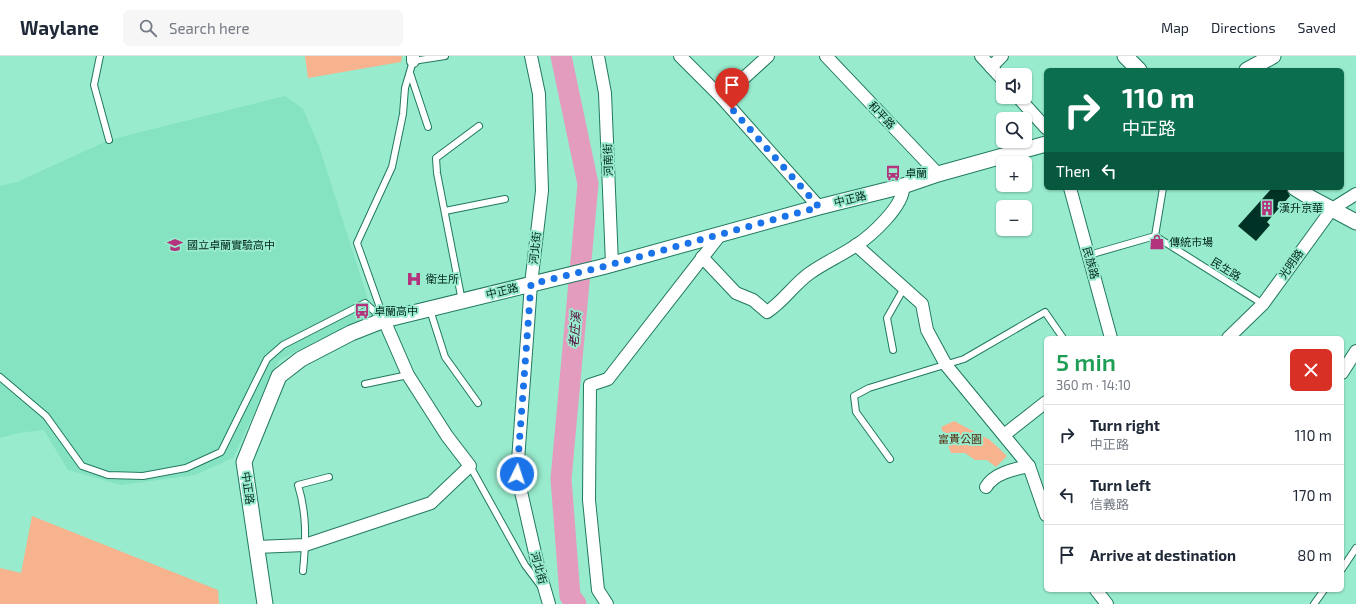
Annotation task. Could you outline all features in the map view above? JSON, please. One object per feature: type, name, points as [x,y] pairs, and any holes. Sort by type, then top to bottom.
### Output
[{"type":"street","name":"河北街","points":[[531,56],[539,94],[542,191],[531,284],[517,474],[549,604]]},
{"type":"street","name":"河南街","points":[[598,56],[605,93],[607,266]]},
{"type":"street","points":[[680,56],[722,98],[819,207]]},
{"type":"street","points":[[722,98],[768,56]]},
{"type":"street","name":"和平路","points":[[826,56],[938,174]]},
{"type":"street","points":[[981,56],[996,72]]},
{"type":"street","points":[[991,67],[1002,56]]},
{"type":"street","points":[[1124,56],[1137,68]]},
{"type":"street","points":[[1251,64],[1273,56]]},
{"type":"street","points":[[1024,104],[1044,126]]},
{"type":"street","name":"中正路","points":[[265,604],[244,462],[279,376],[301,359],[351,333],[384,320],[607,266],[819,207],[903,186],[938,174],[1044,145]]},
{"type":"street","points":[[702,257],[736,293],[753,300],[767,312],[778,304],[809,273],[856,246],[898,206],[904,192],[903,186]]},
{"type":"street","name":"民族路","points":[[1071,190],[1110,336]]},
{"type":"street","points":[[1298,190],[1356,222]]},
{"type":"street","name":"光明路","points":[[1230,336],[1263,304],[1332,209],[1356,194]]},
{"type":"street","points":[[607,604],[598,590],[589,500],[590,385],[608,379],[720,235]]},
{"type":"street","points":[[856,246],[922,304],[926,330],[946,365],[1029,466],[1044,509]]},
{"type":"street","points":[[256,547],[306,545],[431,503],[470,466],[447,436],[408,375],[384,320]]},
{"type":"street","points":[[1344,370],[1356,351]]},
{"type":"street","points":[[1004,436],[1044,404]]},
{"type":"street","points":[[986,487],[989,482],[1011,470],[1029,466]]},
{"type":"street","points":[[1098,592],[1107,604]]},
{"type":"lane","points":[[100,56],[94,85],[109,140]]},
{"type":"lane","points":[[412,63],[445,56]]},
{"type":"lane","points":[[412,63],[428,126]]},
{"type":"lane","points":[[384,320],[357,243],[392,167],[412,63]]},
{"type":"lane","points":[[462,301],[437,173],[436,158],[479,126]]},
{"type":"lane","points":[[1089,255],[1155,236],[1163,190]]},
{"type":"lane","points":[[445,211],[505,199]]},
{"type":"lane","name":"民生路","points":[[1155,236],[1263,304]]},
{"type":"lane","points":[[893,350],[887,318],[904,288]]},
{"type":"lane","points":[[0,377],[46,416],[82,466],[108,475],[143,476],[186,468],[222,452],[267,359],[283,345],[365,303],[384,320]]},
{"type":"lane","points":[[430,309],[445,357],[478,403]]},
{"type":"lane","points":[[890,459],[856,412],[854,396],[869,388],[964,359],[1045,312],[1062,336]]},
{"type":"lane","points":[[365,384],[408,375]]},
{"type":"lane","points":[[470,466],[525,565],[546,592]]},
{"type":"lane","points":[[303,571],[306,545],[304,505],[298,485],[329,478]]},
{"type":"lane","points":[[1344,566],[1356,548]]},
{"type":"lane","points":[[1314,604],[1323,592]]},
{"type":"shaded area","name":"國立卓蘭實驗高中","points":[[285,96],[303,109],[319,146],[374,318],[335,332],[279,360],[233,458],[195,475],[121,485],[68,470],[44,430],[18,433],[0,438],[0,186],[17,182],[109,140]]},
{"type":"green space","points":[[305,56],[402,56],[401,62],[308,78]]},
{"type":"green space","name":"富貴公園","points":[[954,421],[990,440],[1007,456],[996,467],[987,460],[975,460],[965,453],[951,453],[941,427]]},
{"type":"green space","points":[[32,516],[218,590],[219,604],[0,604],[0,568],[21,573]]},
{"type":"building","name":"漢升京華","points":[[1270,190],[1287,190],[1290,196],[1267,222],[1270,225],[1256,241],[1238,226]]},
{"type":"waterway","name":"老庄溪","points":[[561,56],[588,184],[561,479],[570,596],[576,604]]},
{"type":"place","name":"卓蘭","points":[[893,173]]},
{"type":"place","name":"漢升京華","points":[[1267,208]]},
{"type":"place","name":"傳統市場","points":[[1157,242]]},
{"type":"place","name":"國立卓蘭實驗高中","points":[[175,245]]},
{"type":"place","name":"衛生所","points":[[414,279]]},
{"type":"place","name":"卓蘭高中","points":[[362,311]]},
{"type":"route","points":[[517,474],[531,284],[602,267],[819,207],[732,109]]}]
